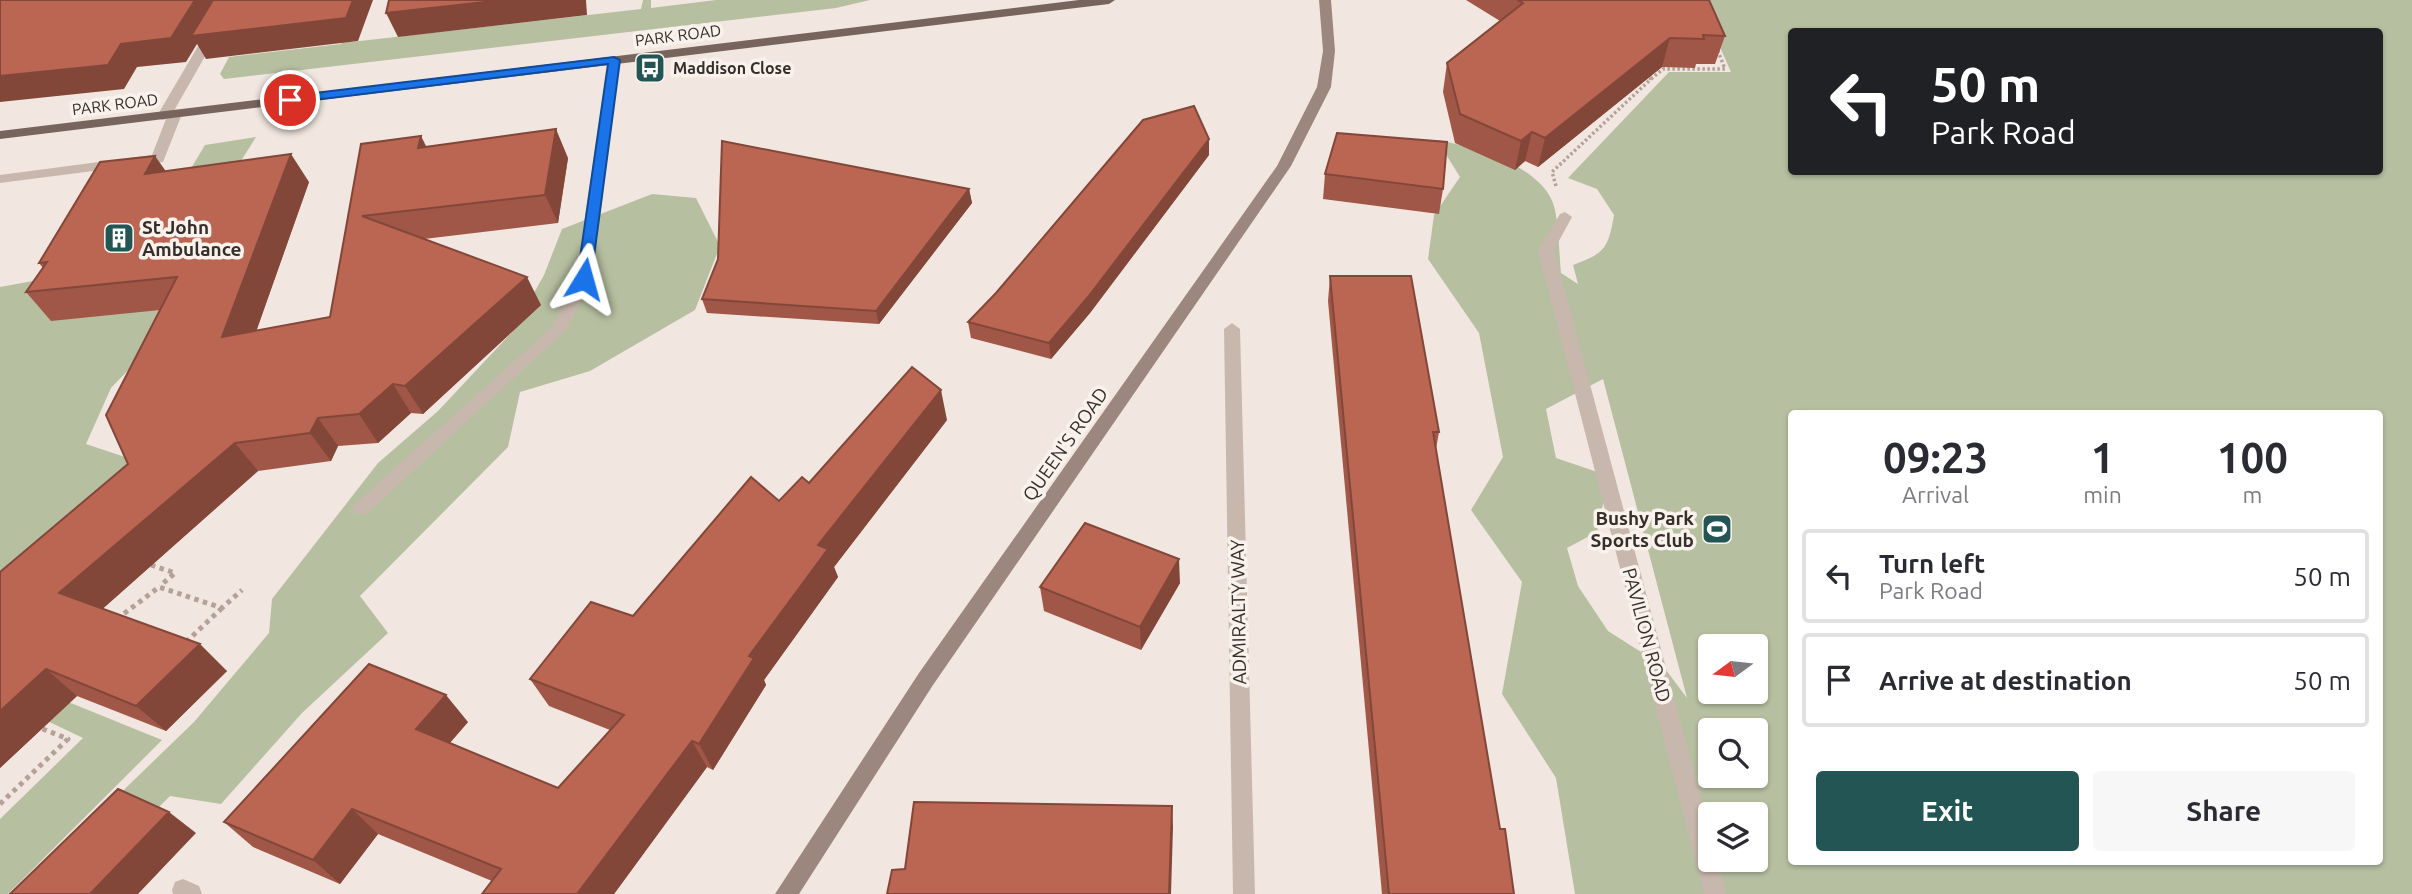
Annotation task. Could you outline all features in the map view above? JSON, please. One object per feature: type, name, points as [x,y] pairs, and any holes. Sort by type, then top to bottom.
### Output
[{"type":"main road","name":"PARK ROAD","points":[[0,135],[1110,0]]},
{"type":"main road","name":"QUEEN'S ROAD","points":[[786,894],[926,679],[1284,166],[1324,87],[1329,51],[1325,0]]},
{"type":"street","points":[[0,179],[158,159],[170,115],[231,0]]},
{"type":"street","points":[[361,509],[558,330],[584,279],[614,60]]},
{"type":"street","name":"PAVILION ROAD","points":[[1565,217],[1546,250],[1715,894]]},
{"type":"street","name":"ADMIRALTY WAY","points":[[1232,329],[1244,894]]},
{"type":"path","points":[[1565,217],[1552,172],[1663,69],[1725,69],[1714,44]]},
{"type":"path","points":[[1640,73],[1651,79]]},
{"type":"path","points":[[1595,114],[1608,120]]},
{"type":"path","points":[[115,620],[175,573],[151,565]]},
{"type":"path","points":[[159,587],[222,608]]},
{"type":"path","points":[[184,643],[242,590]]},
{"type":"path","points":[[0,804],[68,739],[36,726]]},
{"type":"green space","points":[[643,0],[651,0],[651,8],[716,0],[870,0],[836,8],[224,79],[220,74],[229,57],[341,44],[353,15],[351,42],[641,9]]},
{"type":"green space","name":"Bushy Park Sports Club","points":[[1699,0],[2412,0],[2412,894],[1575,894],[1556,778],[1502,694],[1522,582],[1471,510],[1503,457],[1479,333],[1428,259],[1434,215],[1460,177],[1437,140],[1468,147],[1503,160],[1534,178],[1545,190],[1555,210],[1561,273],[1578,284],[1573,265],[1592,257],[1603,248],[1610,235],[1614,215],[1597,189],[1568,178],[1669,72],[1731,72]],"holes":[[[1603,379],[1687,698],[1663,666],[1608,631],[1578,586],[1567,548],[1597,532],[1609,476],[1556,458],[1546,409]]]},
{"type":"green space","points":[[256,137],[186,249],[179,317],[111,388],[86,444],[128,458],[141,487],[0,584],[0,287],[60,276],[126,277],[205,145]]},
{"type":"green space","points":[[652,194],[696,198],[720,246],[695,310],[590,371],[520,392],[508,447],[360,596],[388,633],[302,713],[221,804],[170,796],[72,894],[16,894],[194,722],[269,633],[272,599],[378,463],[438,411],[512,332],[544,275],[562,229]]},
{"type":"green space","points":[[61,699],[162,740],[8,894],[0,894],[0,819],[83,738],[41,718]]},
{"type":"building","points":[[0,0],[195,0],[171,38],[121,44],[108,65],[0,76]]},
{"type":"building","points":[[213,0],[353,0],[346,18],[191,36]]},
{"type":"building","points":[[389,0],[503,0],[386,13]]},
{"type":"building","points":[[1518,0],[1709,0],[1725,36],[1703,35],[1704,39],[1670,38],[1545,138],[1532,132],[1521,141],[1460,114],[1447,63],[1523,3]]},
{"type":"building","points":[[1194,106],[1209,139],[1088,297],[1049,343],[968,322],[996,293],[1143,120]]},
{"type":"building","points":[[556,129],[545,195],[362,216],[527,277],[405,386],[393,384],[359,414],[318,418],[310,433],[235,443],[59,593],[200,644],[136,706],[46,669],[0,711],[0,572],[128,464],[106,415],[177,277],[26,292],[47,262],[39,263],[100,162],[155,156],[145,174],[291,154],[222,337],[330,317],[361,144],[421,136],[418,148]]},
{"type":"building","points":[[1337,133],[1447,142],[1443,189],[1325,174]]},
{"type":"building","points":[[722,141],[969,189],[876,311],[702,299],[718,259]]},
{"type":"building","points":[[1330,276],[1411,276],[1439,432],[1433,432],[1500,829],[1505,829],[1514,894],[1389,894]]},
{"type":"building","points":[[912,367],[941,390],[818,545],[828,549],[749,656],[754,658],[699,744],[692,741],[577,894],[482,894],[501,869],[352,809],[313,860],[224,822],[369,664],[446,695],[416,729],[558,788],[624,715],[530,679],[591,602],[633,616],[751,477],[779,501],[802,477],[809,483]]},
{"type":"building","points":[[1085,523],[1179,559],[1140,627],[1040,587]]},
{"type":"building","points":[[118,789],[169,812],[90,894],[10,894]]},
{"type":"building","points":[[914,802],[1172,806],[1169,894],[887,894],[892,870],[905,869]]},
{"type":"place","name":"Maddison Close","points":[[650,68]]},
{"type":"place","name":"St John Ambulance","points":[[119,238]]},
{"type":"place","name":"Bushy Park Sports Club","points":[[1717,529]]},
{"type":"route","points":[[290,100],[614,60],[584,279]]}]
